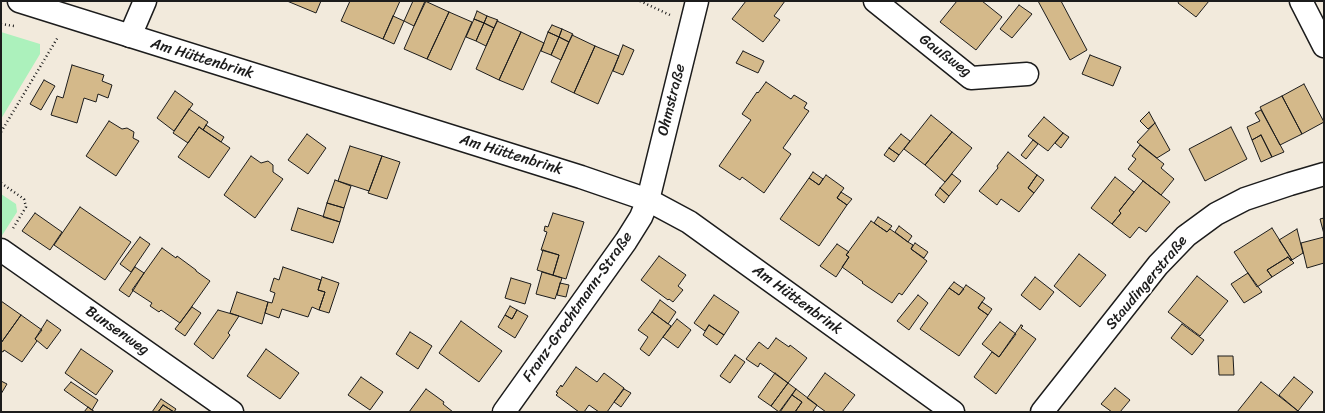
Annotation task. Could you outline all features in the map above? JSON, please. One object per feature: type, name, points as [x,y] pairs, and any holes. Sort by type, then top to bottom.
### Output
[{"type":"street","name":"Am Hüttenbrink","points":[[19,1],[581,177],[648,200],[689,222],[953,412]]},
{"type":"street","points":[[130,36],[145,1]]},
{"type":"street","name":"Ohmstraße","points":[[648,200],[696,1]]},
{"type":"street","name":"Gaußweg","points":[[875,1],[971,78],[1026,74]]},
{"type":"street","points":[[1301,1],[1324,46]]},
{"type":"street","name":"Staudingerstraße","points":[[1042,412],[1158,265],[1186,236],[1216,214],[1245,199],[1324,174]]},
{"type":"street","name":"Franz-Grochtmann-Straße","points":[[504,412],[626,241],[641,217],[648,200]]},
{"type":"street","name":"Bunsenweg","points":[[5,241],[232,412]]},
{"type":"path","points":[[640,1],[691,24]]},
{"type":"path","points":[[1,132],[61,32]]},
{"type":"path","points":[[1,183],[24,200],[26,207],[5,241]]},
{"type":"green space","points":[[1,32],[40,44],[40,54],[1,119]]},
{"type":"green space","points":[[1,194],[16,204],[17,212],[1,237]]},
{"type":"building","points":[[287,1],[321,1],[316,13]]},
{"type":"building","points":[[350,1],[400,1],[383,39],[341,21]]},
{"type":"building","points":[[413,1],[426,1],[414,26],[404,21]]},
{"type":"building","points":[[425,1],[449,12],[427,59],[404,49]]},
{"type":"building","points":[[746,1],[785,1],[774,16],[780,20],[763,42],[732,19]]},
{"type":"building","points":[[957,1],[982,1],[1002,17],[976,50],[940,22]]},
{"type":"building","points":[[1038,1],[1061,1],[1087,50],[1070,60]]},
{"type":"building","points":[[1179,1],[1209,1],[1196,17],[1178,3]]},
{"type":"building","points":[[1019,5],[1032,14],[1012,38],[1000,29]]},
{"type":"building","points":[[477,11],[487,16],[484,23],[474,19]]},
{"type":"building","points":[[449,12],[472,22],[451,70],[427,59]]},
{"type":"building","points":[[393,16],[404,21],[394,44],[383,39]]},
{"type":"building","points":[[487,16],[498,20],[494,28],[484,23]]},
{"type":"building","points":[[474,19],[484,23],[476,41],[466,37]]},
{"type":"building","points":[[497,21],[521,32],[499,80],[476,69]]},
{"type":"building","points":[[484,23],[494,28],[486,46],[476,41]]},
{"type":"building","points":[[552,25],[562,29],[559,37],[548,32]]},
{"type":"building","points":[[562,29],[573,34],[569,42],[559,37]]},
{"type":"building","points":[[521,32],[544,43],[523,90],[499,80]]},
{"type":"building","points":[[548,32],[559,37],[551,55],[541,51]]},
{"type":"building","points":[[572,35],[595,46],[574,93],[551,82]]},
{"type":"building","points":[[559,37],[569,42],[561,60],[551,55]]},
{"type":"building","points":[[623,45],[634,50],[623,75],[613,71]]},
{"type":"building","points":[[595,46],[619,56],[598,104],[574,93]]},
{"type":"building","points":[[743,51],[764,61],[758,73],[736,63]]},
{"type":"building","points":[[1090,55],[1121,67],[1113,86],[1082,74]]},
{"type":"building","points":[[72,65],[104,75],[102,81],[112,85],[108,98],[98,94],[96,102],[84,98],[77,123],[51,115],[57,96],[63,98]]},
{"type":"building","points":[[44,80],[55,86],[41,110],[30,104]]},
{"type":"building","points":[[766,82],[791,99],[794,95],[807,103],[804,108],[809,111],[783,148],[791,154],[764,193],[742,177],[740,180],[719,166],[751,120],[742,114]]},
{"type":"building","points":[[1304,84],[1324,122],[1302,134],[1282,96]]},
{"type":"building","points":[[175,91],[193,104],[174,131],[157,118]]},
{"type":"building","points":[[1282,96],[1302,134],[1280,145],[1260,107]]},
{"type":"building","points":[[189,109],[208,122],[203,130],[199,127],[188,143],[173,133]]},
{"type":"building","points":[[1261,110],[1284,152],[1272,157],[1261,135],[1252,140],[1247,127],[1260,121],[1255,113]]},
{"type":"building","points":[[1149,112],[1155,123],[1148,129],[1140,121]]},
{"type":"building","points":[[931,115],[952,132],[925,165],[904,149]]},
{"type":"building","points":[[1044,117],[1063,133],[1048,151],[1028,136]]},
{"type":"building","points":[[109,121],[122,129],[127,128],[134,132],[133,138],[139,141],[116,176],[86,156]]},
{"type":"building","points":[[1155,123],[1170,150],[1157,158],[1137,142]]},
{"type":"building","points":[[206,125],[224,137],[221,142],[203,130]]},
{"type":"building","points":[[199,127],[230,148],[209,178],[178,157]]},
{"type":"building","points":[[1231,127],[1247,159],[1205,181],[1189,149]]},
{"type":"building","points":[[952,132],[972,148],[945,182],[925,165]]},
{"type":"building","points":[[1063,133],[1069,137],[1061,148],[1055,143]]},
{"type":"building","points":[[307,134],[326,148],[308,174],[288,160]]},
{"type":"building","points":[[901,134],[910,141],[899,155],[889,148]]},
{"type":"building","points":[[1261,135],[1272,157],[1261,162],[1252,140]]},
{"type":"building","points":[[1033,140],[1038,144],[1026,159],[1021,155]]},
{"type":"building","points":[[1140,145],[1164,164],[1161,168],[1174,179],[1161,195],[1128,169],[1136,159],[1132,156]]},
{"type":"building","points":[[350,146],[382,156],[369,191],[338,181]]},
{"type":"building","points":[[889,148],[899,155],[894,162],[884,155]]},
{"type":"building","points":[[1008,152],[1037,175],[1028,188],[1034,193],[1019,212],[1001,199],[997,205],[979,191],[998,168],[997,166]]},
{"type":"building","points":[[251,156],[261,163],[268,161],[273,165],[273,172],[283,179],[255,218],[224,195]]},
{"type":"building","points":[[382,156],[400,162],[387,199],[368,193]]},
{"type":"building","points":[[813,172],[823,179],[819,185],[809,178]]},
{"type":"building","points":[[952,174],[961,181],[949,196],[940,188]]},
{"type":"building","points":[[826,175],[844,188],[837,198],[847,205],[819,246],[780,219],[809,178],[819,185]]},
{"type":"building","points":[[1037,175],[1044,180],[1034,193],[1028,188]]},
{"type":"building","points":[[1115,177],[1134,192],[1119,211],[1121,213],[1112,224],[1091,208]]},
{"type":"building","points":[[335,180],[351,186],[344,208],[327,203]]},
{"type":"building","points":[[1143,181],[1170,202],[1146,232],[1139,227],[1130,238],[1112,224],[1121,213],[1119,211]]},
{"type":"building","points":[[940,188],[949,196],[944,203],[935,195]]},
{"type":"building","points":[[841,192],[852,199],[847,205],[837,198]]},
{"type":"building","points":[[327,203],[344,208],[340,222],[323,217]]},
{"type":"building","points":[[80,207],[131,242],[105,280],[54,245]]},
{"type":"building","points":[[298,208],[340,222],[333,243],[291,230]]},
{"type":"building","points":[[35,213],[62,232],[50,250],[22,231]]},
{"type":"building","points":[[553,213],[584,222],[566,279],[553,275],[559,255],[541,250],[547,232],[544,231],[545,226],[548,227]]},
{"type":"building","points":[[878,217],[892,226],[887,232],[874,223]]},
{"type":"building","points":[[1324,218],[1324,234],[1320,219]]},
{"type":"building","points":[[871,221],[887,232],[890,229],[913,245],[911,249],[927,261],[902,295],[899,293],[892,303],[862,283],[863,282],[842,267],[849,257],[846,255]]},
{"type":"building","points":[[899,226],[912,236],[908,242],[895,232]]},
{"type":"building","points":[[1272,228],[1292,260],[1291,261],[1288,257],[1267,270],[1272,277],[1257,287],[1234,252]]},
{"type":"building","points":[[1297,229],[1303,253],[1292,260],[1279,240]]},
{"type":"building","points":[[140,237],[150,244],[131,272],[120,264]]},
{"type":"building","points":[[1324,237],[1324,263],[1307,268],[1301,243]]},
{"type":"building","points":[[915,243],[928,252],[924,258],[911,249]]},
{"type":"building","points":[[837,244],[849,252],[846,255],[849,257],[836,277],[820,266]]},
{"type":"building","points":[[162,248],[176,258],[177,256],[210,281],[180,323],[161,310],[159,312],[150,306],[152,303],[132,290]]},
{"type":"building","points":[[543,250],[559,255],[553,275],[537,270]]},
{"type":"building","points":[[1079,254],[1106,275],[1080,307],[1054,286]]},
{"type":"building","points":[[659,256],[686,275],[678,286],[683,290],[673,302],[641,280]]},
{"type":"building","points":[[1288,257],[1294,263],[1272,277],[1267,270]]},
{"type":"building","points":[[135,267],[144,273],[129,297],[119,290]]},
{"type":"building","points":[[283,267],[321,280],[318,290],[325,292],[319,310],[312,307],[308,317],[282,309],[279,318],[265,313],[268,302],[272,303],[275,293],[270,291],[274,278],[279,280]]},
{"type":"building","points":[[542,272],[562,278],[555,299],[536,294]]},
{"type":"building","points":[[1248,273],[1262,292],[1244,303],[1231,284]]},
{"type":"building","points":[[1197,276],[1228,301],[1200,336],[1168,312]]},
{"type":"building","points":[[322,277],[339,283],[329,313],[319,310],[325,292],[318,290]]},
{"type":"building","points":[[1035,277],[1054,292],[1040,310],[1021,295]]},
{"type":"building","points":[[511,278],[531,284],[525,304],[505,298]]},
{"type":"building","points":[[954,282],[964,289],[959,295],[949,288]]},
{"type":"building","points":[[560,283],[569,285],[566,297],[557,295]]},
{"type":"building","points":[[966,285],[985,298],[978,308],[988,315],[959,356],[920,329],[949,288],[959,295]]},
{"type":"building","points":[[237,292],[268,302],[262,324],[230,313]]},
{"type":"building","points":[[714,295],[739,312],[724,335],[709,325],[705,331],[694,323]]},
{"type":"building","points":[[918,295],[928,303],[909,330],[897,321]]},
{"type":"building","points":[[660,300],[676,312],[668,324],[652,312]]},
{"type":"building","points":[[1,301],[21,315],[1,343]]},
{"type":"building","points":[[982,302],[992,309],[988,315],[978,308]]},
{"type":"building","points":[[510,306],[517,310],[512,319],[505,315]]},
{"type":"building","points":[[192,307],[201,313],[185,336],[175,329]]},
{"type":"building","points":[[218,310],[239,316],[228,333],[230,335],[213,359],[194,344]]},
{"type":"building","points":[[517,310],[528,316],[515,338],[498,327],[505,315],[512,319]]},
{"type":"building","points":[[652,312],[671,326],[649,356],[640,349],[648,337],[638,330]]},
{"type":"building","points":[[21,315],[42,330],[35,339],[37,341],[22,362],[4,350],[3,352],[1,351],[1,343]]},
{"type":"building","points":[[677,319],[691,330],[678,348],[663,337]]},
{"type":"building","points":[[47,320],[61,330],[47,349],[35,339]]},
{"type":"building","points":[[461,321],[502,351],[479,382],[439,353]]},
{"type":"building","points":[[1000,322],[1016,334],[999,357],[982,344]]},
{"type":"building","points":[[1182,324],[1204,340],[1192,355],[1171,338]]},
{"type":"building","points":[[709,325],[724,335],[717,345],[703,335]]},
{"type":"building","points":[[1021,325],[1023,326],[1021,328],[1036,339],[996,394],[974,377],[992,352],[999,357]]},
{"type":"building","points":[[410,332],[432,346],[418,369],[396,354]]},
{"type":"building","points":[[776,338],[789,347],[790,345],[807,358],[788,383],[760,363],[758,367],[746,359],[759,342],[768,349]]},
{"type":"building","points":[[81,349],[113,371],[96,395],[65,373]]},
{"type":"building","points":[[266,349],[299,373],[280,399],[247,376]]},
{"type":"building","points":[[735,355],[745,362],[730,383],[720,376]]},
{"type":"building","points":[[1218,356],[1233,356],[1234,375],[1219,375]]},
{"type":"building","points":[[576,367],[597,382],[604,373],[624,388],[607,412],[599,412],[589,405],[584,412],[579,412],[556,395],[558,393],[556,392],[561,385],[562,387]]},
{"type":"building","points":[[775,373],[788,383],[771,406],[758,397]]},
{"type":"building","points":[[825,373],[855,395],[842,412],[826,412],[807,398]]},
{"type":"building","points":[[361,377],[383,392],[370,410],[348,395]]},
{"type":"building","points":[[1294,377],[1313,392],[1298,411],[1279,395]]},
{"type":"building","points":[[1,381],[7,384],[1,394]]},
{"type":"building","points":[[71,382],[98,400],[92,410],[64,390]]},
{"type":"building","points":[[1261,382],[1298,411],[1237,412]]},
{"type":"building","points":[[788,383],[796,389],[779,412],[771,406]]},
{"type":"building","points":[[1115,388],[1130,400],[1120,412],[1112,412],[1101,404]]},
{"type":"building","points":[[426,389],[444,402],[443,404],[453,412],[409,412]]},
{"type":"building","points":[[624,389],[631,393],[621,407],[614,402]]},
{"type":"building","points":[[796,389],[817,405],[813,411],[815,412],[795,412],[802,402],[792,395]]},
{"type":"building","points":[[792,395],[802,402],[795,412],[780,412]]},
{"type":"building","points":[[161,399],[176,409],[174,412],[163,405],[158,412],[152,412]]},
{"type":"building","points":[[163,405],[174,412],[158,412]]},
{"type":"building","points":[[88,407],[92,410],[95,412],[84,412]]}]
